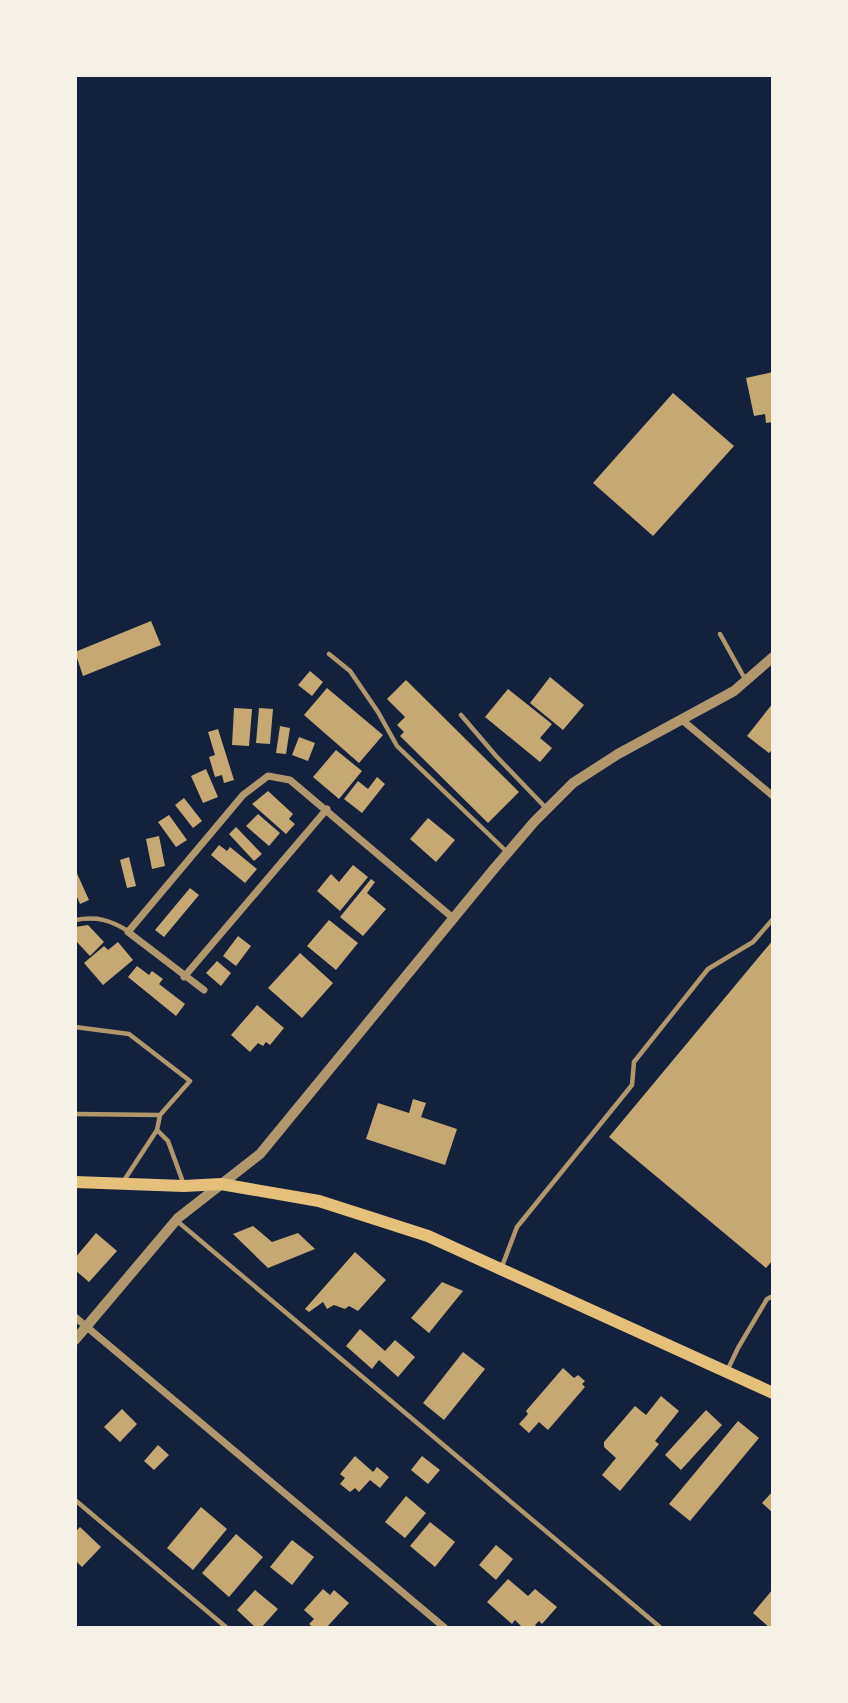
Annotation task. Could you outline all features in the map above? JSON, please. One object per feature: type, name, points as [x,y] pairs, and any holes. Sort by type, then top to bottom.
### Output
[{"type":"main road","points":[[75,1182],[184,1186],[220,1184],[318,1201],[428,1236],[773,1393]]},
{"type":"street","points":[[75,1340],[176,1220],[260,1154],[508,852],[573,783],[618,754],[734,691],[773,657]]},
{"type":"street","points":[[682,720],[773,796]]},
{"type":"street","points":[[204,990],[128,932],[243,795],[268,776],[290,780],[453,918]]},
{"type":"street","points":[[184,977],[327,809]]},
{"type":"street","points":[[75,1317],[445,1628]]},
{"type":"lane","points":[[720,634],[746,681]]},
{"type":"lane","points":[[329,654],[350,671],[378,712],[397,747],[508,852]]},
{"type":"lane","points":[[461,715],[547,809]]},
{"type":"lane","points":[[75,920],[108,919],[128,932]]},
{"type":"lane","points":[[501,1269],[517,1227],[632,1084],[634,1062],[668,1016],[708,968],[753,942],[773,919]]},
{"type":"lane","points":[[75,1027],[129,1034],[190,1081],[160,1115],[157,1130],[122,1184]]},
{"type":"lane","points":[[75,1114],[160,1115]]},
{"type":"lane","points":[[157,1130],[168,1141],[184,1186]]},
{"type":"lane","points":[[176,1220],[661,1628]]},
{"type":"lane","points":[[727,1372],[767,1299],[773,1296]]},
{"type":"lane","points":[[75,1500],[227,1628]]},
{"type":"building","points":[[773,372],[773,422],[766,423],[765,414],[754,416],[746,378]]},
{"type":"building","points":[[673,393],[734,446],[653,536],[593,483]]},
{"type":"building","points":[[151,621],[161,645],[83,676],[75,652]]},
{"type":"building","points":[[310,671],[323,682],[312,696],[298,685]]},
{"type":"building","points":[[550,677],[584,705],[563,730],[530,703]]},
{"type":"building","points":[[406,680],[519,792],[488,823],[400,736],[404,732],[397,725],[405,717],[387,699]]},
{"type":"building","points":[[327,688],[383,735],[359,763],[304,715]]},
{"type":"building","points":[[508,689],[552,724],[540,738],[552,748],[540,762],[485,717]]},
{"type":"building","points":[[773,703],[773,749],[769,753],[747,736]]},
{"type":"building","points":[[234,708],[252,709],[249,746],[232,745]]},
{"type":"building","points":[[259,708],[273,709],[270,744],[256,743]]},
{"type":"building","points":[[280,726],[290,728],[286,754],[276,753]]},
{"type":"building","points":[[218,729],[234,780],[224,783],[222,775],[215,777],[209,757],[215,755],[208,732]]},
{"type":"building","points":[[299,737],[315,743],[308,761],[292,755]]},
{"type":"building","points":[[336,750],[362,771],[339,799],[313,777]]},
{"type":"building","points":[[206,769],[218,797],[203,803],[191,776]]},
{"type":"building","points":[[377,777],[385,784],[362,813],[344,799],[358,781],[368,789]]},
{"type":"building","points":[[268,791],[293,814],[289,819],[295,824],[286,834],[252,804]]},
{"type":"building","points":[[184,798],[202,821],[193,828],[175,805]]},
{"type":"building","points":[[258,814],[280,833],[269,846],[246,826]]},
{"type":"building","points":[[169,815],[187,840],[176,847],[158,822]]},
{"type":"building","points":[[428,818],[455,840],[436,862],[410,839]]},
{"type":"building","points":[[236,827],[262,854],[254,861],[229,834]]},
{"type":"building","points":[[159,836],[165,866],[152,869],[146,839]]},
{"type":"building","points":[[219,845],[227,851],[230,847],[257,869],[245,883],[211,855]]},
{"type":"building","points":[[129,857],[136,886],[127,888],[120,860]]},
{"type":"building","points":[[353,865],[368,877],[340,911],[317,891],[331,874],[339,882]]},
{"type":"building","points":[[75,869],[89,900],[80,904],[75,892]]},
{"type":"building","points":[[371,879],[375,882],[367,893],[386,909],[363,936],[340,917]]},
{"type":"building","points":[[190,888],[199,895],[164,937],[155,930]]},
{"type":"building","points":[[329,920],[358,943],[336,970],[307,946]]},
{"type":"building","points":[[88,925],[104,942],[90,956],[75,940],[75,927]]},
{"type":"building","points":[[238,936],[251,946],[236,966],[223,956]]},
{"type":"building","points":[[773,940],[773,1260],[766,1268],[609,1137]]},
{"type":"building","points":[[118,942],[133,960],[103,985],[84,963],[104,946],[108,950]]},
{"type":"building","points":[[300,953],[333,983],[302,1018],[268,988]]},
{"type":"building","points":[[217,961],[231,973],[221,986],[206,973]]},
{"type":"building","points":[[137,966],[149,975],[152,971],[163,979],[159,984],[185,1004],[176,1016],[128,977]]},
{"type":"building","points":[[257,1005],[284,1028],[270,1045],[266,1042],[263,1046],[258,1043],[250,1052],[231,1035]]},
{"type":"building","points":[[413,1099],[426,1103],[421,1117],[457,1129],[445,1165],[366,1139],[378,1103],[409,1113]]},
{"type":"building","points":[[253,1226],[272,1242],[298,1233],[315,1249],[268,1268],[233,1234]]},
{"type":"building","points":[[96,1233],[117,1251],[89,1282],[75,1270],[75,1258]]},
{"type":"building","points":[[355,1252],[386,1280],[358,1311],[349,1306],[345,1309],[334,1305],[327,1309],[323,1302],[309,1312],[305,1309]]},
{"type":"building","points":[[442,1282],[463,1291],[429,1333],[411,1318]]},
{"type":"building","points":[[360,1329],[385,1351],[395,1340],[415,1357],[398,1377],[379,1360],[372,1369],[346,1346]]},
{"type":"building","points":[[463,1352],[485,1369],[444,1420],[423,1403]]},
{"type":"building","points":[[563,1368],[574,1378],[578,1375],[585,1381],[582,1384],[585,1387],[548,1430],[539,1422],[529,1433],[519,1424],[528,1414],[526,1411]]},
{"type":"building","points":[[661,1396],[679,1411],[655,1441],[659,1444],[620,1491],[602,1475],[616,1458],[604,1447],[604,1442],[635,1406],[646,1415]]},
{"type":"building","points":[[122,1409],[137,1424],[120,1442],[104,1427]]},
{"type":"building","points":[[706,1410],[722,1425],[681,1470],[665,1455]]},
{"type":"building","points":[[738,1421],[759,1438],[690,1521],[669,1504]]},
{"type":"building","points":[[158,1445],[169,1455],[154,1470],[144,1461]]},
{"type":"building","points":[[355,1456],[373,1472],[377,1467],[389,1477],[380,1488],[370,1480],[359,1492],[355,1488],[350,1492],[340,1484],[345,1478],[340,1474]]},
{"type":"building","points":[[422,1456],[440,1470],[428,1484],[411,1470]]},
{"type":"building","points":[[773,1491],[773,1513],[762,1503]]},
{"type":"building","points":[[406,1496],[426,1513],[405,1538],[385,1522]]},
{"type":"building","points":[[201,1507],[227,1529],[193,1570],[167,1548]]},
{"type":"building","points":[[430,1522],[455,1542],[435,1567],[410,1546]]},
{"type":"building","points":[[80,1527],[101,1547],[82,1567],[75,1560],[75,1532]]},
{"type":"building","points":[[236,1534],[263,1557],[229,1597],[202,1573]]},
{"type":"building","points":[[292,1540],[314,1557],[292,1585],[270,1567]]},
{"type":"building","points":[[496,1545],[513,1559],[496,1580],[479,1565]]},
{"type":"building","points":[[508,1579],[528,1596],[535,1589],[557,1607],[542,1624],[539,1621],[535,1625],[538,1628],[523,1628],[515,1620],[512,1624],[487,1602]]},
{"type":"building","points":[[323,1589],[330,1595],[334,1590],[349,1603],[326,1628],[314,1628],[309,1624],[314,1619],[304,1610]]},
{"type":"building","points":[[773,1589],[773,1628],[770,1628],[753,1613]]},
{"type":"building","points":[[255,1590],[278,1609],[261,1628],[256,1628],[237,1610]]}]
